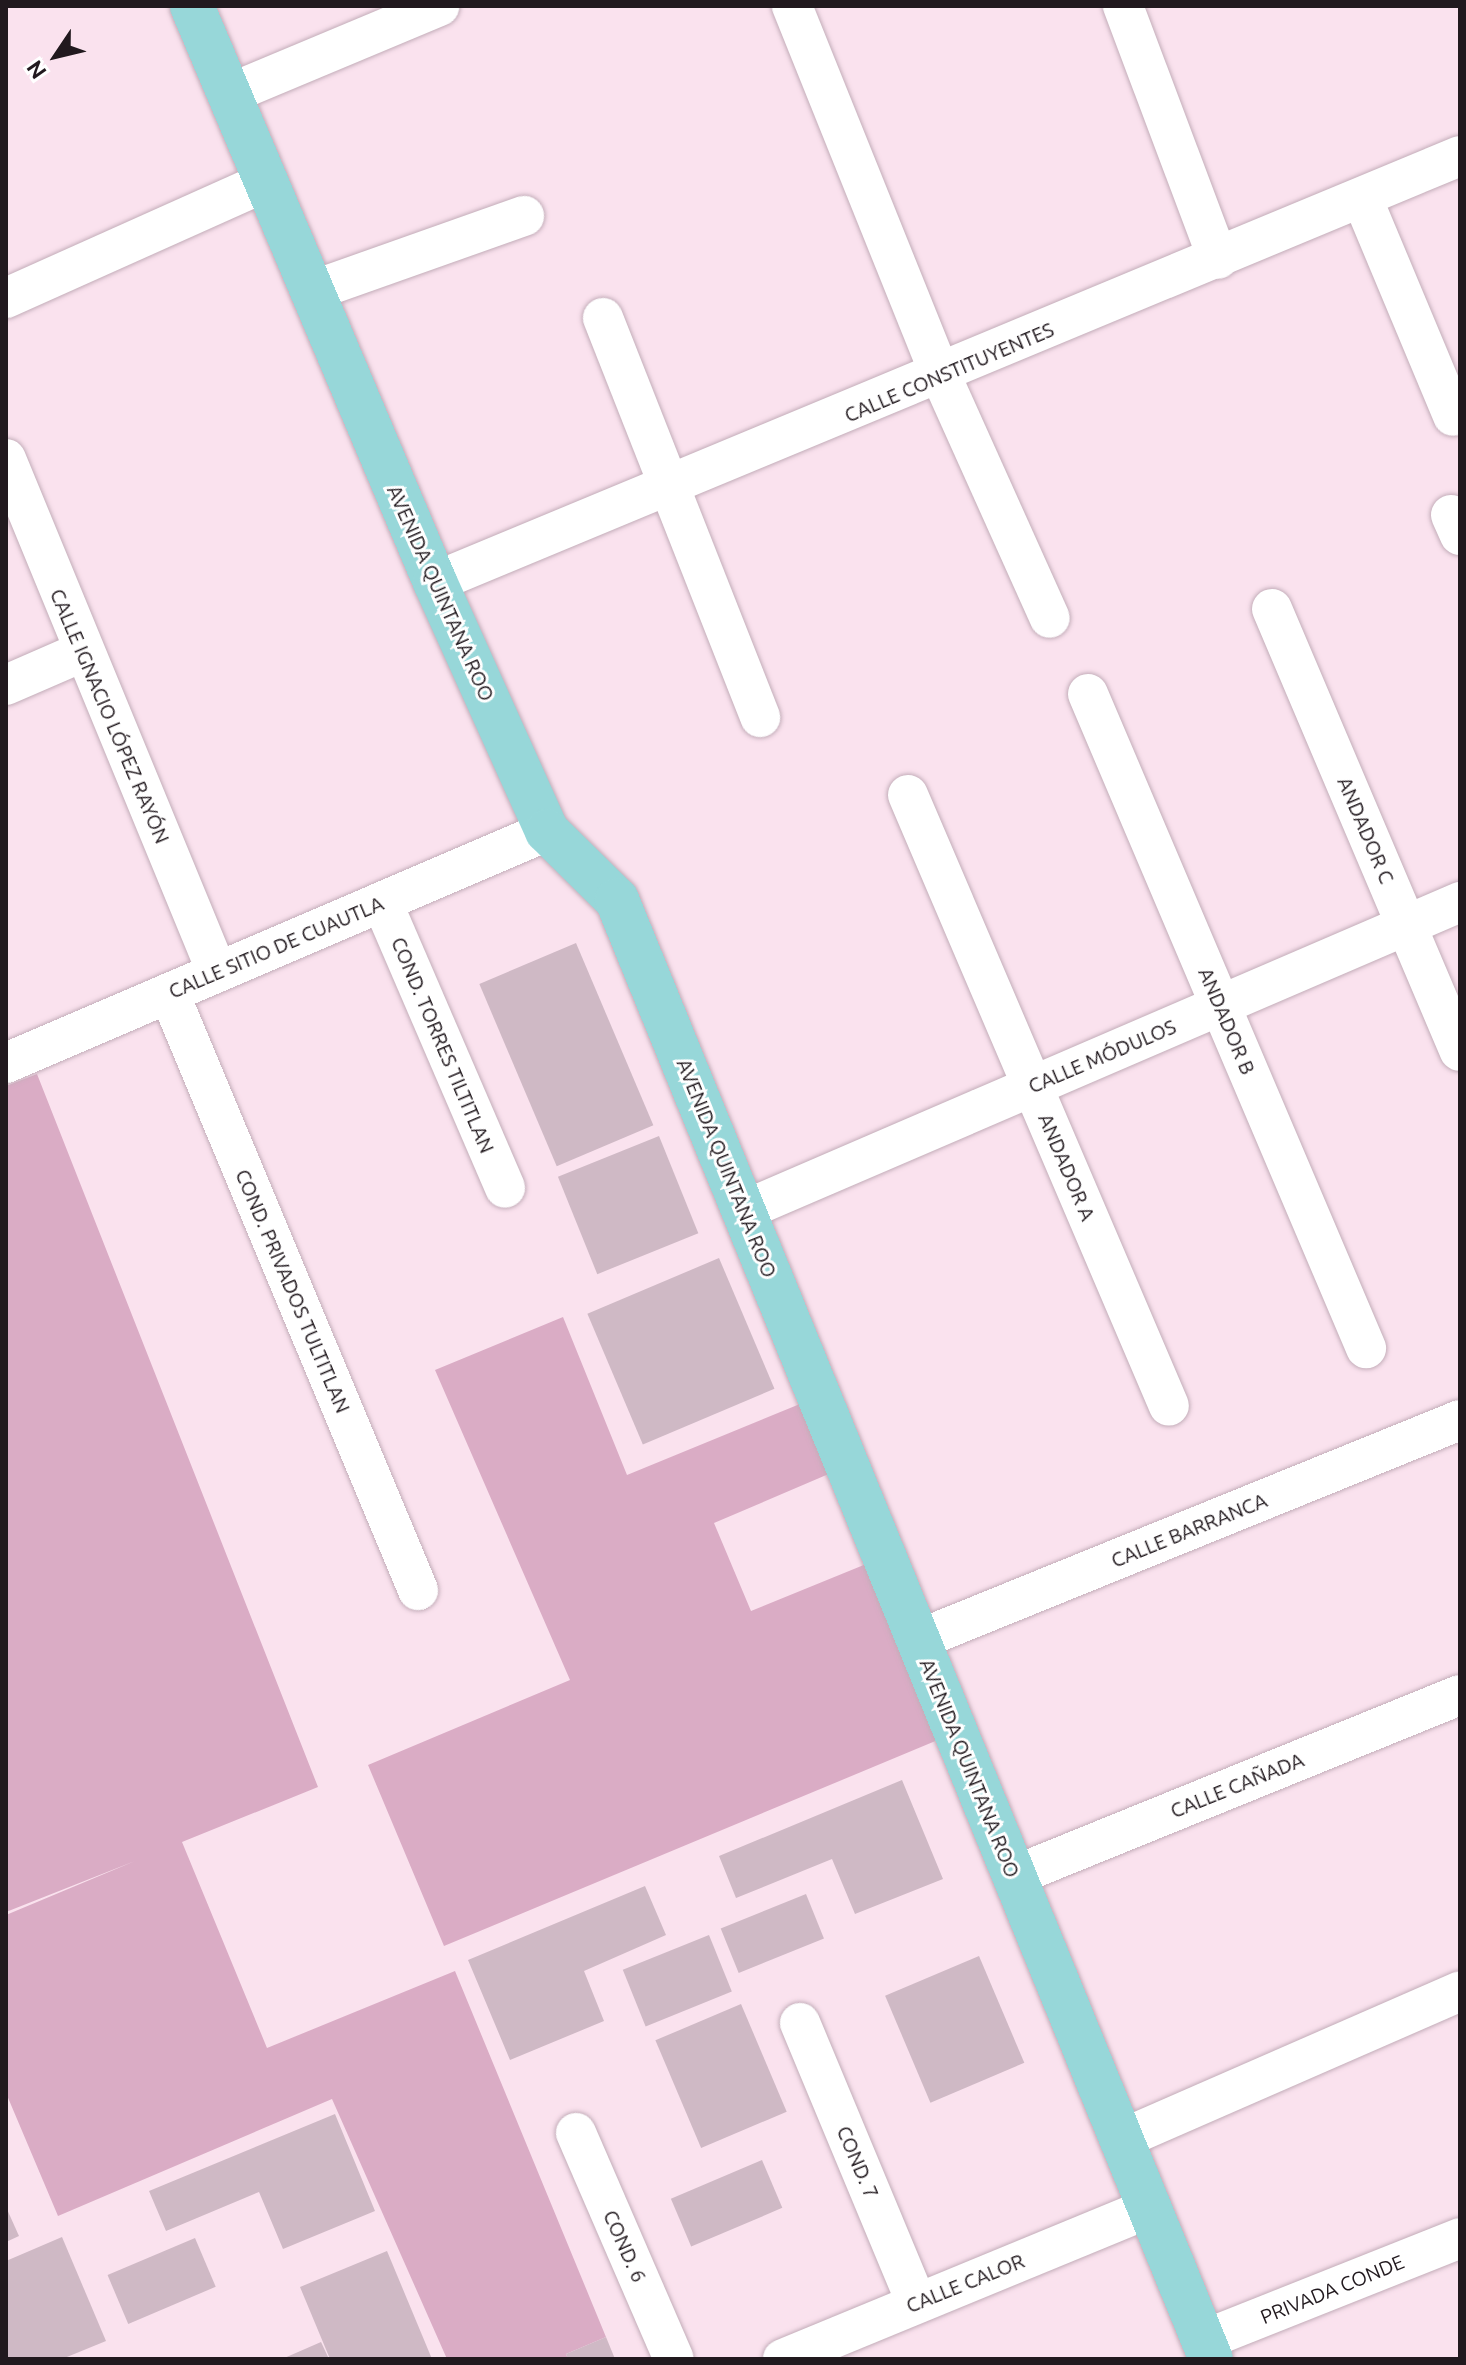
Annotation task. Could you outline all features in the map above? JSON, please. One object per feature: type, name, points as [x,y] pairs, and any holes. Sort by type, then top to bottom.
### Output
[{"type":"main road","name":"AVENIDA QUINTANA ROO","points":[[192,6],[435,582],[547,831],[617,900],[1122,2139],[1147,2209],[1208,2350]]},
{"type":"street","points":[[229,94],[439,6]]},
{"type":"street","points":[[792,6],[941,376],[1050,618]]},
{"type":"street","points":[[1123,6],[1218,259]]},
{"type":"street","name":"CALLE CONSTITUYENTES","points":[[435,582],[941,376],[1460,156]]},
{"type":"street","points":[[6,298],[265,182]]},
{"type":"street","points":[[1362,198],[1453,416]]},
{"type":"street","points":[[312,291],[524,216]]},
{"type":"street","points":[[603,318],[667,488],[760,717]]},
{"type":"street","name":"CALLE IGNACIO LÓPEZ RAYÓN","points":[[6,459],[82,652],[217,972]]},
{"type":"street","name":"ANDADOR C","points":[[1272,609],[1460,1051]]},
{"type":"street","points":[[6,685],[82,652]]},
{"type":"street","name":"ANDADOR B","points":[[1088,694],[1366,1348]]},
{"type":"street","name":"ANDADOR A","points":[[908,795],[1169,1406]]},
{"type":"street","name":"CALLE SITIO DE CUAUTLA","points":[[6,1063],[547,831]]},
{"type":"street","name":"COND. TORRES TILTITLAN","points":[[382,902],[505,1188]]},
{"type":"street","name":"CALLE MÓDULOS","points":[[745,1210],[1406,922],[1460,902]]},
{"type":"street","name":"COND. PRIVADOS TULTITLAN","points":[[169,993],[418,1590]]},
{"type":"street","name":"CALLE BARRANCA","points":[[918,1640],[1460,1420]]},
{"type":"street","name":"CALLE CAÑADA","points":[[1014,1876],[1460,1695]]},
{"type":"street","points":[[1122,2139],[1460,1991]]},
{"type":"street","name":"COND. 7","points":[[800,2023],[916,2302]]},
{"type":"street","name":"COND. 6","points":[[576,2133],[674,2359]]},
{"type":"street","name":"CALLE CALOR","points":[[783,2359],[1147,2209]]},
{"type":"street","name":"PRIVADA CONDE","points":[[1208,2350],[1460,2238]]},
{"type":"shaded area","points":[[37,1074],[318,1787],[182,1842],[267,2048],[455,1971],[606,2337],[566,2354],[568,2359],[447,2359],[332,2099],[58,2216],[6,2093],[6,1915],[135,1861],[6,1912],[6,1086]]},
{"type":"shaded area","points":[[563,1317],[627,1475],[817,1397],[845,1467],[714,1523],[751,1611],[876,1560],[945,1737],[444,1946],[368,1765],[570,1680],[435,1370]]},
{"type":"building","points":[[576,943],[653,1125],[557,1166],[479,984]]},
{"type":"building","points":[[659,1136],[698,1233],[597,1274],[558,1177]]},
{"type":"building","points":[[719,1258],[774,1389],[643,1445],[587,1314]]},
{"type":"building","points":[[902,1780],[943,1879],[855,1914],[832,1859],[736,1898],[719,1856]]},
{"type":"building","points":[[645,1886],[666,1935],[584,1971],[604,2021],[510,2060],[468,1960]]},
{"type":"building","points":[[806,1894],[824,1939],[739,1973],[721,1928]]},
{"type":"building","points":[[709,1935],[732,1992],[646,2026],[623,1970]]},
{"type":"building","points":[[979,1956],[1024,2063],[930,2103],[885,1996]]},
{"type":"building","points":[[741,2004],[787,2112],[701,2148],[655,2040]]},
{"type":"building","points":[[335,2114],[375,2211],[283,2249],[259,2192],[166,2231],[149,2191]]},
{"type":"building","points":[[762,2160],[782,2208],[691,2247],[671,2199]]},
{"type":"building","points":[[6,2207],[19,2236],[6,2242]]},
{"type":"building","points":[[62,2237],[106,2341],[62,2359],[6,2359],[6,2261]]},
{"type":"building","points":[[195,2238],[216,2287],[128,2324],[108,2275]]},
{"type":"building","points":[[387,2251],[432,2359],[330,2359],[300,2287]]},
{"type":"building","points":[[606,2337],[615,2359],[568,2359],[566,2354]]},
{"type":"building","points":[[321,2342],[329,2359],[282,2359]]}]
